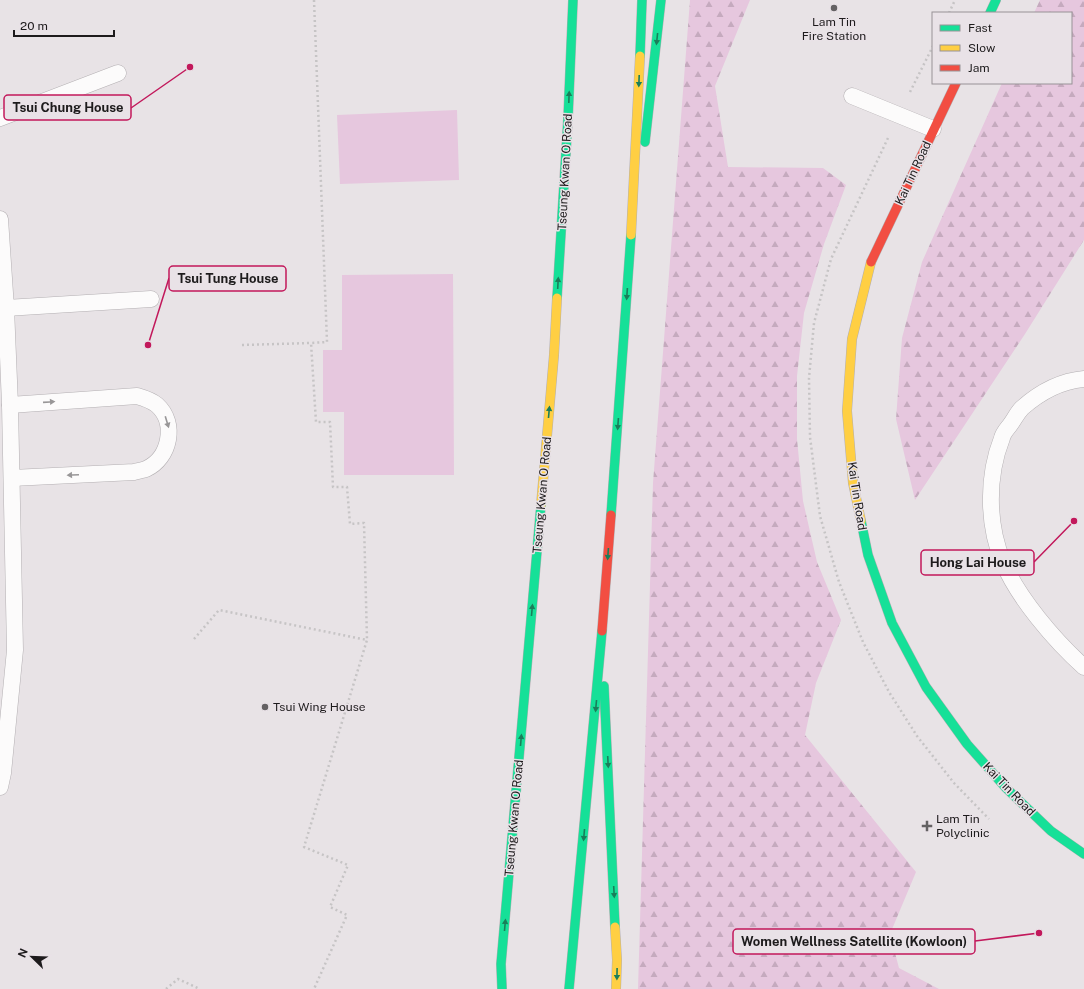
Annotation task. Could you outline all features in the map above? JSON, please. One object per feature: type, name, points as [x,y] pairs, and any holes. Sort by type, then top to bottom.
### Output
[{"type":"main road","name":"Tseung Kwan O Road","points":[[502,989],[501,964],[554,355],[568,119],[573,0]]},
{"type":"main road","points":[[570,989],[602,639],[638,126],[642,0]]},
{"type":"main road","points":[[629,255],[645,151],[661,0]]},
{"type":"main road","points":[[990,12],[996,0]]},
{"type":"main road","name":"Kai Tin Road","points":[[956,84],[871,263],[852,339],[847,411],[853,483],[868,555],[890,616],[926,687],[967,744],[1006,788],[1051,831],[1084,854]]},
{"type":"main road","points":[[602,639],[617,960],[616,989]]},
{"type":"main road","points":[[497,989],[501,964]]},
{"type":"lane","points":[[0,118],[118,73]]},
{"type":"lane","points":[[852,96],[934,129]]},
{"type":"lane","points":[[0,219],[10,404],[15,650],[3,773],[0,787]]},
{"type":"lane","points":[[6,308],[151,299]]},
{"type":"lane","points":[[1084,379],[1050,388],[1022,408],[1002,436],[993,467],[990,499],[994,531],[1003,562],[1018,590],[1065,648],[1084,667]]},
{"type":"lane","points":[[10,404],[137,396],[147,399],[157,406],[165,416],[169,427],[169,440],[164,452],[156,462],[146,469],[134,472],[12,478]]},
{"type":"path","points":[[242,345],[327,342],[314,0]]},
{"type":"path","points":[[949,12],[955,0]]},
{"type":"path","points":[[311,343],[316,422],[330,422],[333,487],[347,487],[350,524],[364,523],[367,640],[304,847],[348,865],[330,907],[347,915],[314,989]]},
{"type":"path","points":[[194,640],[219,610],[367,640]]},
{"type":"path","points":[[166,989],[178,980],[200,989]]},
{"type":"green space","points":[[690,0],[750,0],[715,86],[728,167],[823,168],[846,185],[824,244],[804,313],[797,376],[797,439],[803,501],[817,562],[841,620],[816,683],[805,735],[916,872],[890,934],[899,968],[939,989],[638,989],[653,483]]},
{"type":"green space","points":[[1040,0],[1084,0],[1084,240],[1025,334],[915,500],[896,419],[902,338],[922,262],[1002,84],[1072,84],[1072,12],[1034,12]]},
{"type":"green space","points":[[457,110],[459,180],[340,184],[337,115]]},
{"type":"green space","points":[[453,274],[454,475],[344,475],[344,412],[323,412],[323,350],[342,350],[342,275]]},
{"type":"traffic: fast","points":[[557,298],[568,119],[573,0]]},
{"type":"traffic: fast","points":[[640,56],[642,0]]},
{"type":"traffic: fast","points":[[645,142],[661,0]]},
{"type":"traffic: fast","points":[[990,12],[996,0]]},
{"type":"traffic: fast","points":[[611,515],[631,235]]},
{"type":"traffic: fast","points":[[502,989],[501,964],[541,505]]},
{"type":"traffic: fast","points":[[861,521],[868,555],[892,623],[926,687],[967,744],[1006,788],[1051,831],[1084,854]]},
{"type":"traffic: fast","points":[[569,989],[602,631]]},
{"type":"traffic: fast","points":[[604,686],[615,927]]},
{"type":"traffic: slow","points":[[631,235],[640,56]]},
{"type":"traffic: slow","points":[[861,521],[853,483],[847,411],[852,339],[871,262]]},
{"type":"traffic: slow","points":[[541,505],[554,355],[557,298]]},
{"type":"traffic: slow","points":[[615,927],[617,960],[616,989]]},
{"type":"traffic: jam","points":[[871,262],[956,84]]},
{"type":"traffic: jam","points":[[602,631],[611,515]]},
{"type":"place","name":"Lam Tin Fire Station","points":[[834,8]]},
{"type":"place","name":"Tsui Chung House","points":[[190,67]]},
{"type":"place","name":"Tsui Tung House","points":[[148,345]]},
{"type":"place","name":"Hong Lai House","points":[[1074,521]]},
{"type":"place","name":"Tsui Wing House","points":[[265,707]]},
{"type":"place","name":"Lam Tin Polyclinic","points":[[927,826]]},
{"type":"place","name":"Women Wellness Satellite (Kowloon)","points":[[1039,933]]}]
